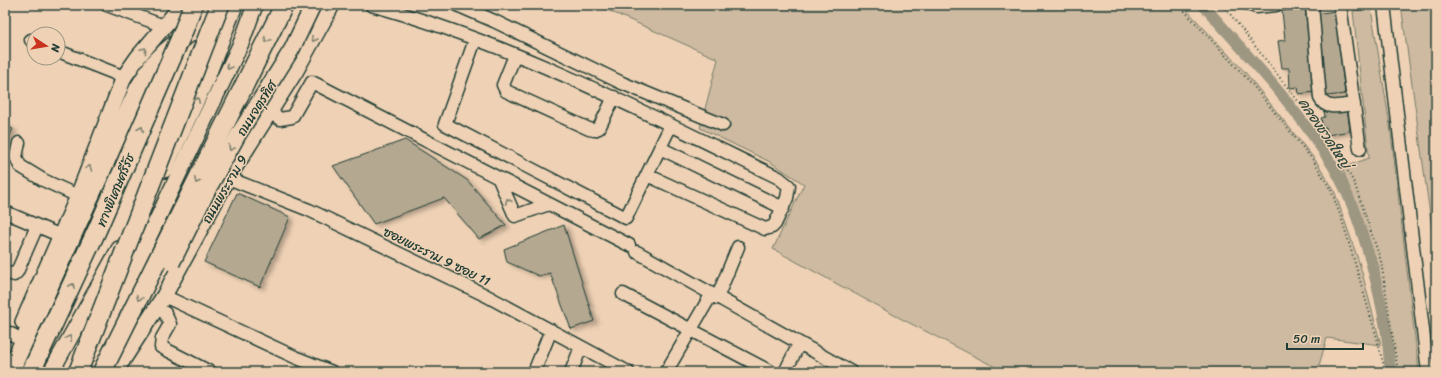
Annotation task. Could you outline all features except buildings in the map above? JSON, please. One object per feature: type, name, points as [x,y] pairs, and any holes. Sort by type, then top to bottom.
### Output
[{"type":"highway","name":"ทางพิเศษศรีรัช","points":[[31,372],[98,230],[183,32],[193,5]]},
{"type":"highway","points":[[198,25],[206,5]]},
{"type":"highway","points":[[10,372],[139,88],[154,64],[221,5]]},
{"type":"highway","points":[[78,372],[221,5]]},
{"type":"highway","points":[[102,372],[284,5]]},
{"type":"main road","points":[[6,372],[11,334],[61,236],[124,77],[138,57],[182,5]]},
{"type":"main road","points":[[51,372],[168,163],[206,80],[235,5]]},
{"type":"main road","points":[[84,372],[97,349],[191,145],[242,41],[255,5]]},
{"type":"main road","name":"ถนนจตุรทิศ","points":[[118,366],[238,135],[292,49],[313,5]]},
{"type":"main road","name":"ถนนพระราม 9","points":[[118,366],[160,302],[228,178],[307,52],[332,5]]},
{"type":"main road","points":[[191,145],[228,178]]},
{"type":"main road","points":[[134,222],[136,234],[140,235],[145,234],[154,225]]},
{"type":"street","points":[[107,5],[164,26]]},
{"type":"street","points":[[370,5],[397,12],[515,55],[614,97],[786,182],[789,186],[787,198],[772,227],[765,229],[647,175]]},
{"type":"street","points":[[457,5],[494,21],[622,83],[723,125]]},
{"type":"street","points":[[1250,5],[1256,7],[1276,5]]},
{"type":"street","points":[[1312,5],[1320,98],[1322,103],[1327,106],[1354,104]]},
{"type":"street","points":[[1340,5],[1360,149]]},
{"type":"street","points":[[1384,5],[1428,372]]},
{"type":"street","points":[[475,40],[445,124],[626,218],[671,125]]},
{"type":"street","points":[[66,54],[124,77]]},
{"type":"street","points":[[515,55],[503,85],[506,91],[589,129],[594,130],[599,128],[614,97]]},
{"type":"street","points":[[270,112],[280,119],[292,117],[312,82],[633,249],[714,297],[851,372]]},
{"type":"street","points":[[19,143],[16,157],[20,166],[43,180],[78,196]]},
{"type":"street","points":[[660,148],[782,208]]},
{"type":"street","name":"ซอยพระราม 9 ซอย 11","points":[[228,178],[309,210],[485,295],[628,372]]},
{"type":"street","points":[[499,179],[514,216],[549,204]]},
{"type":"street","points":[[5,212],[61,236]]},
{"type":"street","points":[[5,272],[14,275],[17,272],[37,226]]},
{"type":"street","points":[[666,372],[691,329],[714,297],[738,247]]},
{"type":"street","points":[[623,294],[770,372]]},
{"type":"street","points":[[160,302],[170,324],[162,338],[161,348],[210,372]]},
{"type":"street","points":[[160,302],[332,372]]},
{"type":"street","points":[[534,372],[550,330]]},
{"type":"street","points":[[785,372],[799,344]]},
{"type":"street","points":[[571,372],[581,347]]},
{"type":"path","points":[[1179,5],[1251,83],[1313,160],[1331,190],[1343,223],[1377,338],[1382,363],[1382,372]]},
{"type":"path","points":[[1223,5],[1316,124],[1343,162],[1355,185],[1381,261],[1398,372]]},
{"type":"shaded area","points":[[596,5],[1182,5],[1245,72],[1316,161],[1334,190],[1360,265],[1381,345],[1327,338],[1317,372],[1005,372],[894,315],[773,249],[804,184],[770,162],[700,128],[718,59]]},
{"type":"shaded area","points":[[1401,5],[1436,5],[1436,260],[1435,251]]},
{"type":"shaded area","points":[[1371,9],[1390,125],[1419,372],[1394,372],[1378,265],[1342,168],[1369,158],[1353,11]]},
{"type":"waterway","name":"คลองชวดใหญ่","points":[[1203,5],[1289,104],[1320,146],[1345,188],[1364,239],[1379,295],[1388,349],[1390,372]]}]
